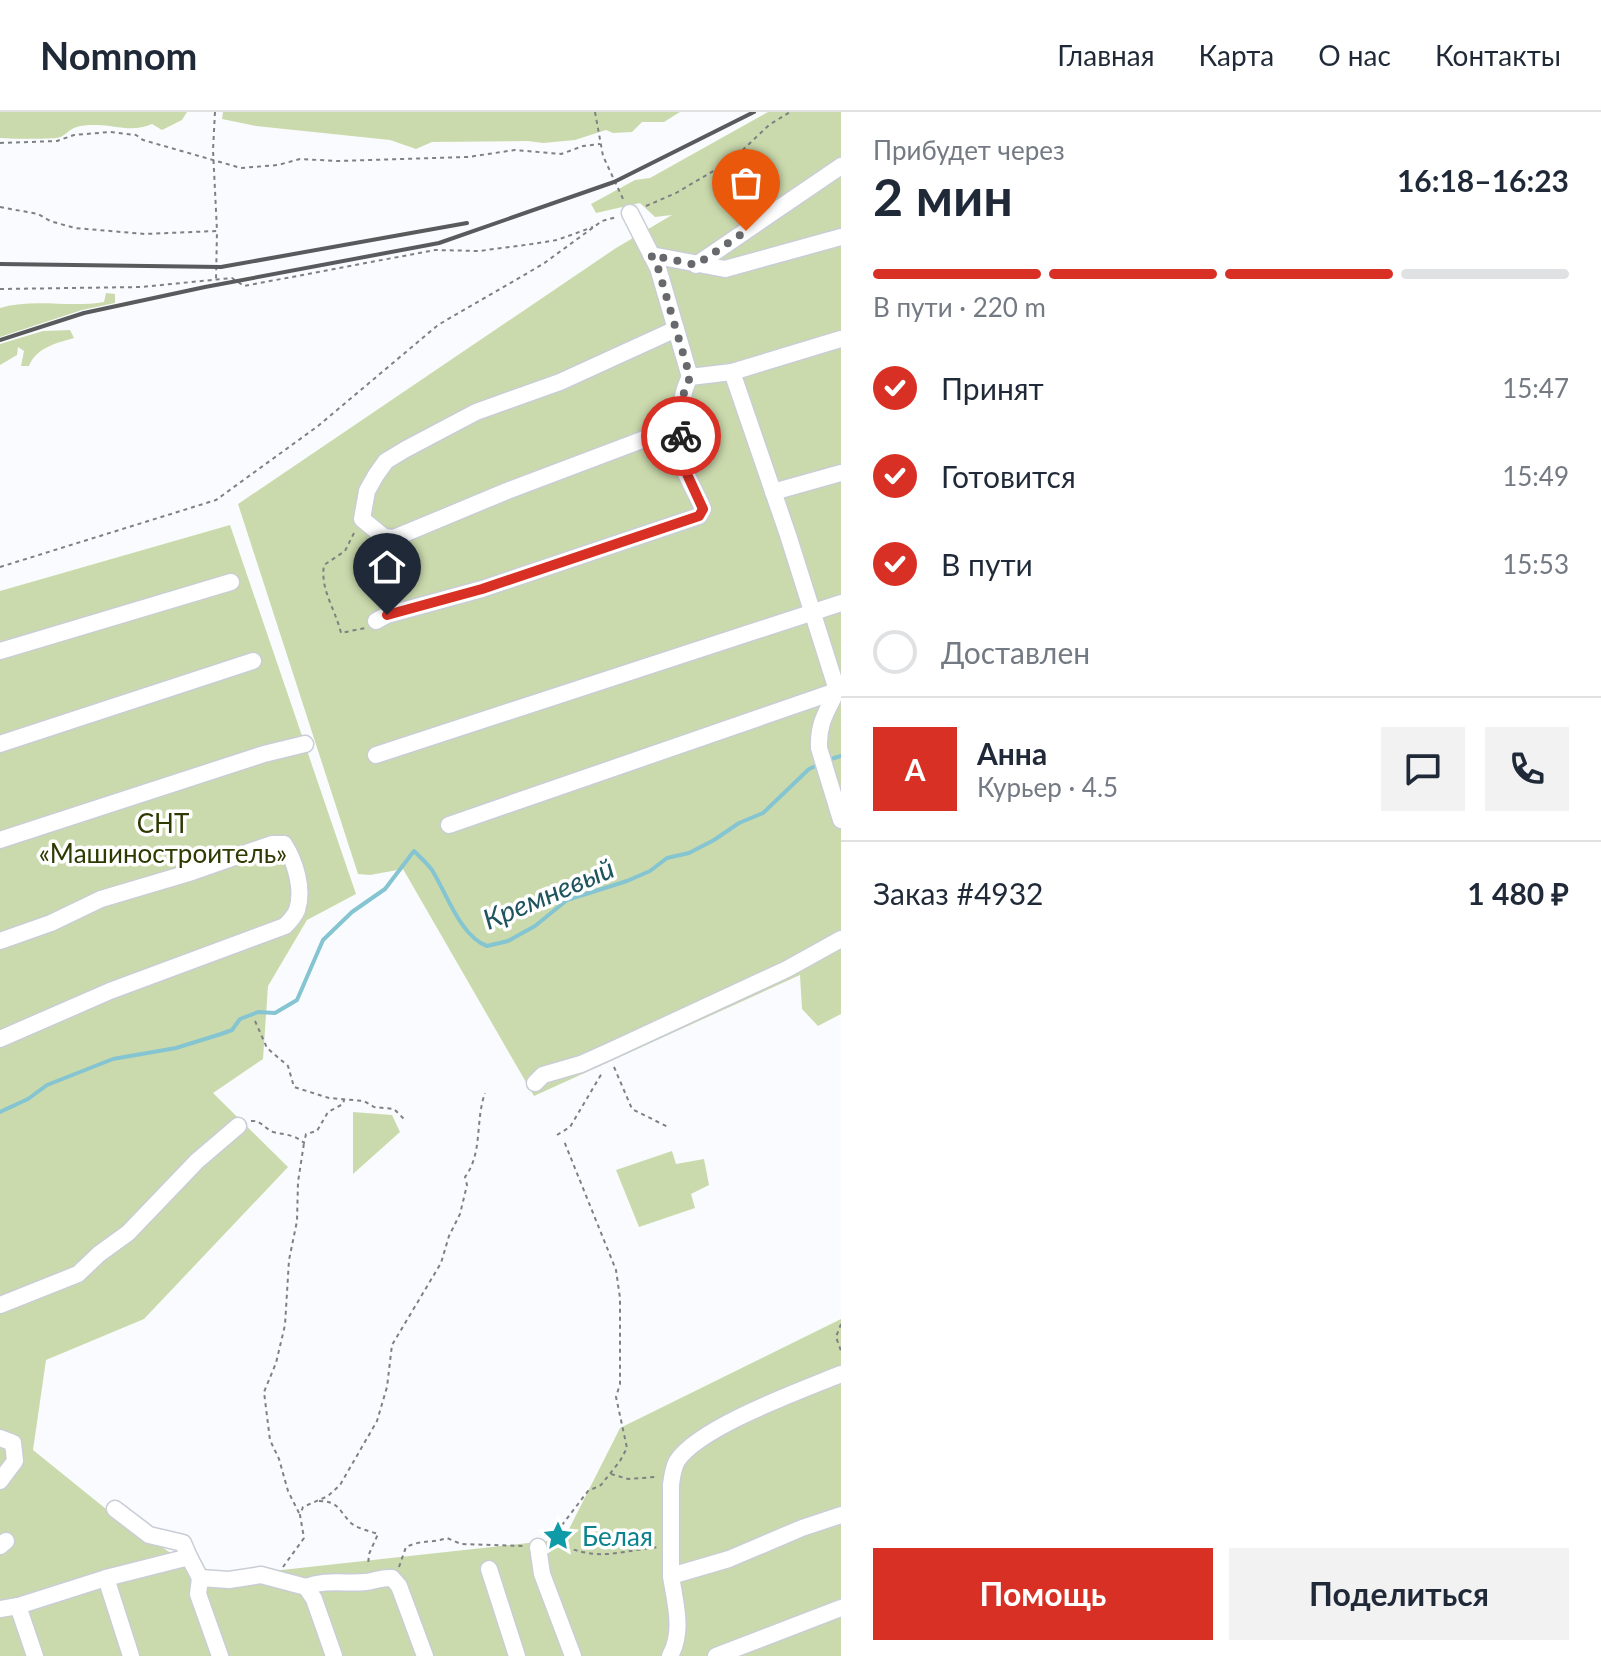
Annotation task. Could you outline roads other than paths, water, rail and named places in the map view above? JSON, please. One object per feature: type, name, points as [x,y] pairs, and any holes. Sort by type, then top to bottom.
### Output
[{"type":"lane","points":[[696,265],[841,166]]},
{"type":"lane","points":[[376,621],[699,516],[703,509],[681,461],[680,415],[684,387],[690,377],[658,268],[630,213]]},
{"type":"lane","points":[[651,255],[725,269],[841,237]]},
{"type":"lane","points":[[676,329],[560,382],[476,412],[386,461],[367,491],[362,519],[384,537],[394,538],[663,432],[674,426],[680,415]]},
{"type":"lane","points":[[690,377],[732,372],[841,339]]},
{"type":"lane","points":[[732,372],[839,690]]},
{"type":"lane","points":[[773,492],[841,473]]},
{"type":"lane","points":[[0,651],[231,582]]},
{"type":"lane","points":[[376,755],[841,603]]},
{"type":"lane","points":[[0,744],[253,661]]},
{"type":"lane","points":[[839,690],[823,716],[819,748],[841,820]]},
{"type":"lane","points":[[449,825],[839,690]]},
{"type":"lane","points":[[0,840],[264,754],[305,744]]},
{"type":"lane","points":[[0,941],[51,923],[101,899],[272,844],[284,844],[292,856],[298,883],[297,909],[285,926],[110,991],[0,1039]]},
{"type":"lane","points":[[535,1083],[543,1075],[611,1055],[787,969],[841,939]]},
{"type":"lane","points":[[0,1305],[78,1274],[128,1233],[197,1161],[238,1126]]},
{"type":"lane","points":[[670,1656],[679,1622],[671,1576],[673,1470],[678,1460],[690,1447],[723,1424],[841,1374]]},
{"type":"lane","points":[[0,1438],[13,1443],[15,1461],[0,1481]]},
{"type":"lane","points":[[115,1509],[149,1535],[183,1543],[200,1578],[198,1594],[220,1656]]},
{"type":"lane","points":[[671,1576],[729,1559],[841,1515]]},
{"type":"lane","points":[[538,1547],[542,1574],[573,1656]]},
{"type":"lane","points":[[0,1609],[189,1557]]},
{"type":"lane","points":[[489,1569],[517,1656]]},
{"type":"lane","points":[[200,1578],[229,1580],[261,1575],[306,1587],[314,1599],[334,1656]]},
{"type":"lane","points":[[106,1578],[131,1656]]},
{"type":"lane","points":[[306,1587],[318,1582],[367,1582],[387,1578],[399,1586],[425,1656]]},
{"type":"lane","points":[[18,1606],[35,1656]]},
{"type":"lane","points":[[716,1656],[841,1608]]},
{"type":"waterway","name":"Кремневый","points":[[828,760],[841,756]]},
{"type":"waterway","name":"Кремневый","points":[[0,1112],[28,1099],[47,1085],[113,1059],[176,1048],[221,1034],[232,1030],[240,1019],[258,1012],[275,1013],[297,1000],[323,940],[352,912],[385,889],[414,851],[432,870],[461,923],[477,941],[487,946],[508,941],[535,926],[567,900],[627,881],[650,871],[667,858],[689,853],[714,840],[739,823],[763,813],[809,769],[820,764]]},
{"type":"railway","points":[[0,340],[84,313],[439,243],[614,182],[754,112]]},
{"type":"railway","points":[[0,264],[221,267],[467,223]]},
{"type":"place","name":"Белая","points":[[558,1536]]},
{"type":"park label","name":"СНТ «Машиностроитель»","points":[[163,838]]}]
